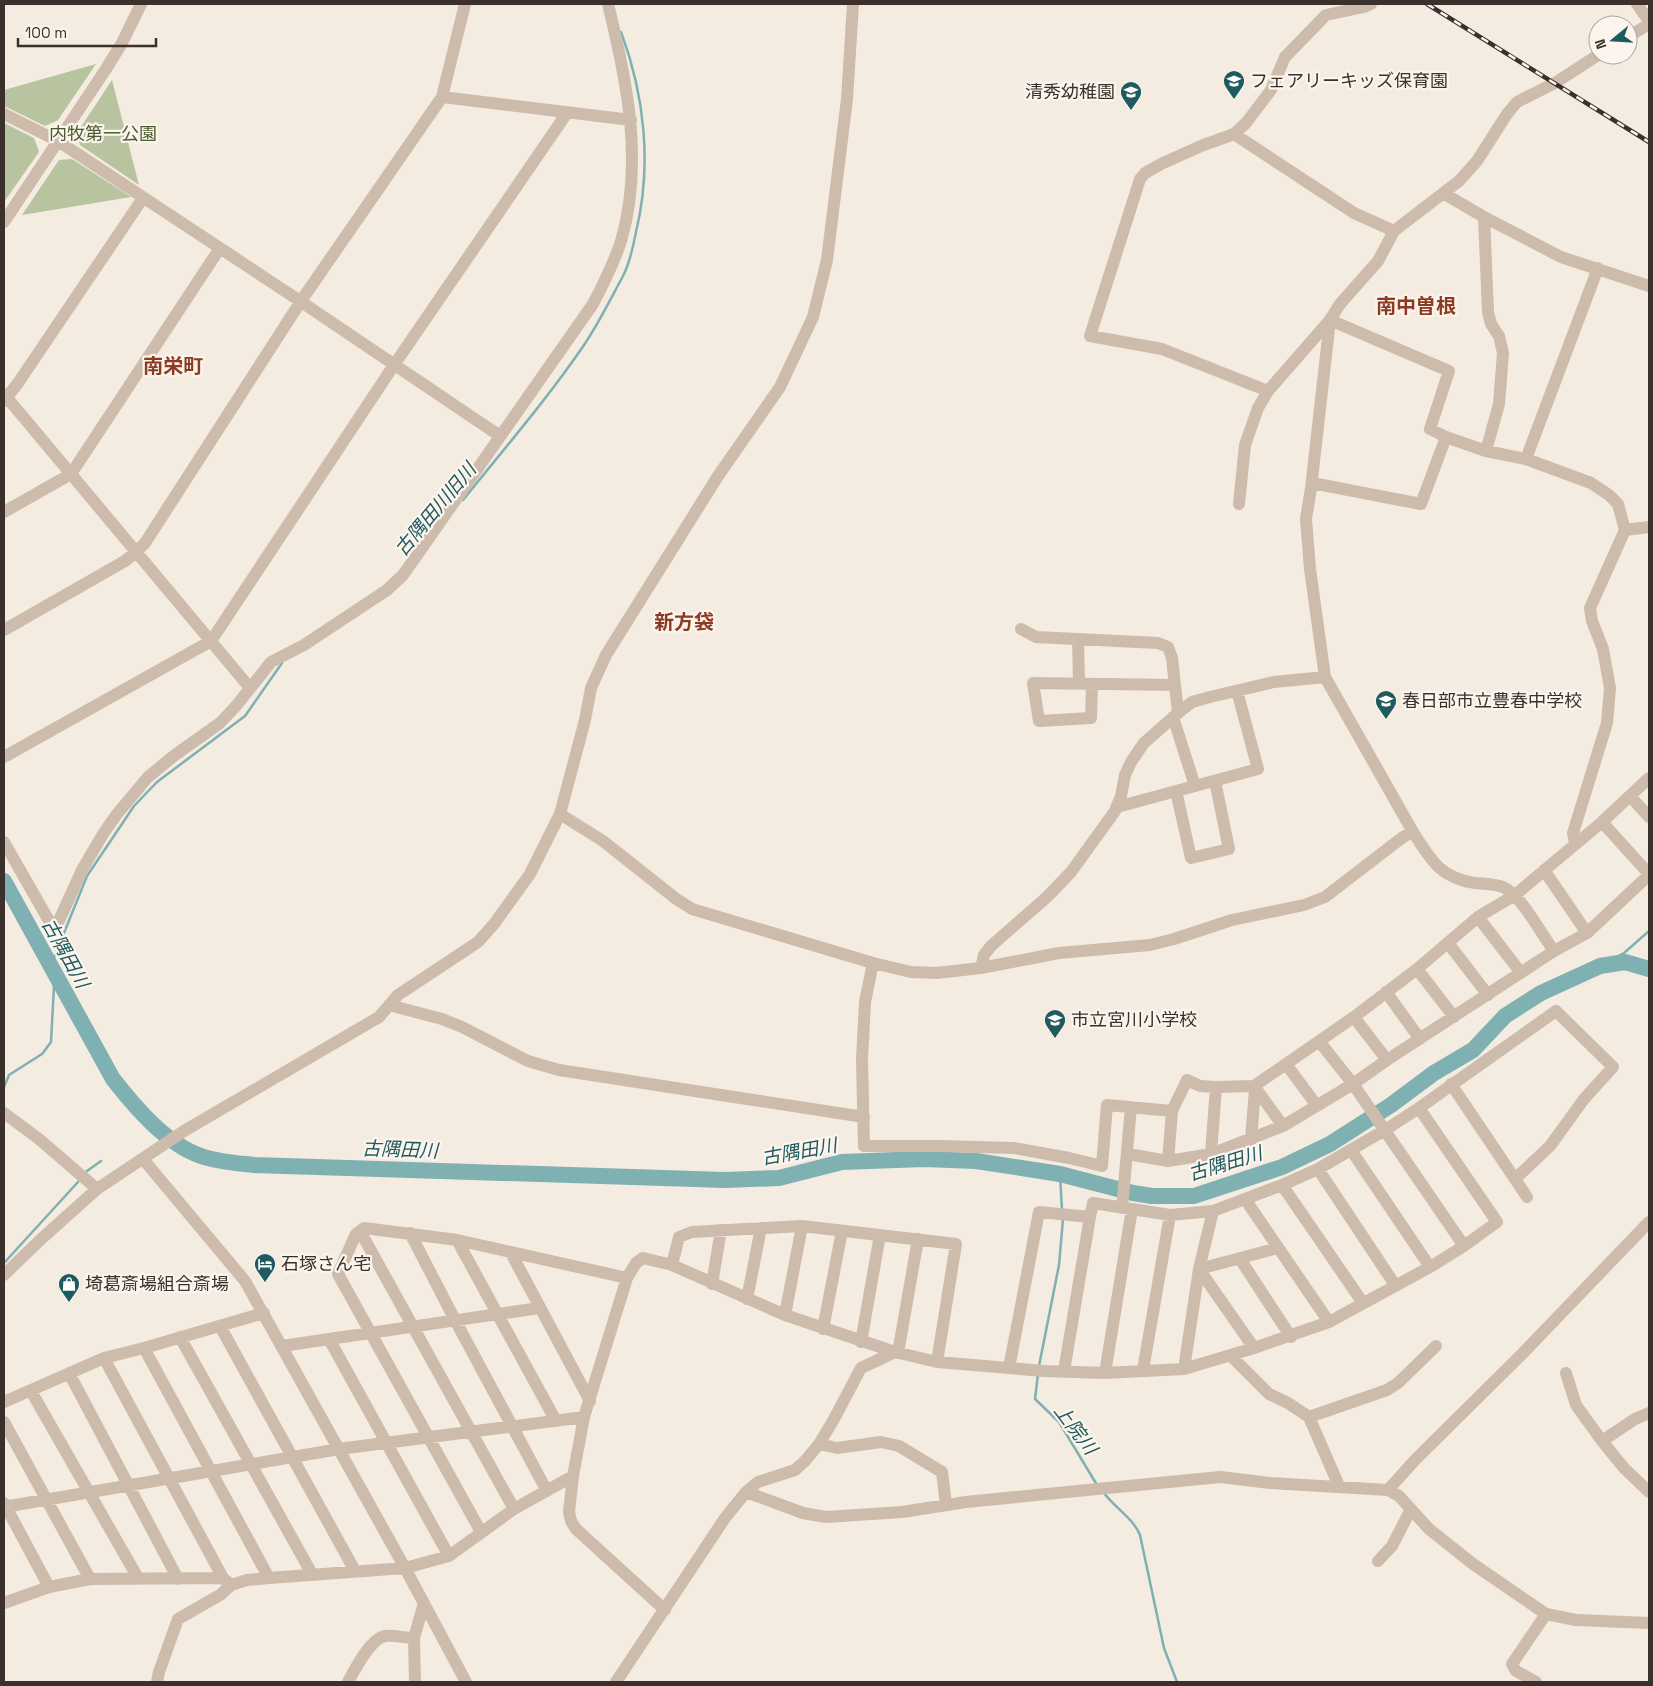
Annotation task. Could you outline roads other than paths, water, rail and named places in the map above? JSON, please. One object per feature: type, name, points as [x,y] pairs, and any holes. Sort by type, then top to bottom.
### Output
[{"type":"street","points":[[4,222],[106,69],[141,4]]},
{"type":"street","points":[[4,630],[125,561],[145,543],[301,301],[442,96],[465,4]]},
{"type":"street","points":[[4,842],[51,924],[58,925],[82,870],[117,814],[148,778],[220,723],[271,662],[304,645],[387,590],[403,575],[593,304],[608,276],[621,241],[626,219],[632,160],[631,120],[620,54],[608,4]]},
{"type":"street","points":[[4,1275],[97,1189],[184,1131],[379,1017],[398,995],[478,942],[494,924],[530,874],[560,814],[585,720],[591,688],[606,655],[718,476],[780,387],[813,317],[828,260],[847,99],[854,4]]},
{"type":"street","points":[[1268,392],[1162,348],[1090,336],[1140,179],[1145,173],[1201,146],[1234,134],[1246,123],[1271,90],[1285,57],[1326,15],[1371,4]]},
{"type":"street","points":[[1637,4],[1649,22],[1638,30]]},
{"type":"street","points":[[1239,504],[1245,445],[1258,408],[1268,392],[1378,261],[1394,230],[1459,181],[1478,161],[1507,114],[1517,102],[1555,83],[1588,62]]},
{"type":"street","points":[[442,96],[631,120]]},
{"type":"street","points":[[4,757],[211,641],[394,365],[567,113]]},
{"type":"street","points":[[4,114],[58,141],[301,301],[500,436]]},
{"type":"street","points":[[1234,134],[1354,213],[1394,230]]},
{"type":"street","points":[[1443,193],[1484,217],[1561,257],[1649,286]]},
{"type":"street","points":[[143,198],[5,398],[250,688]]},
{"type":"street","points":[[1484,217],[1488,312],[1491,324],[1500,336],[1504,352],[1499,404],[1486,451]]},
{"type":"street","points":[[4,512],[70,474],[220,248]]},
{"type":"street","points":[[1526,459],[1598,268]]},
{"type":"street","points":[[1330,320],[1449,370],[1430,429],[1446,437],[1486,451],[1526,459],[1591,483],[1610,495],[1618,504],[1625,530],[1590,608],[1592,621],[1604,650],[1610,688],[1607,723],[1573,833],[1575,844]]},
{"type":"street","points":[[1330,320],[1312,483],[1306,519],[1310,569],[1325,677],[1413,832],[1441,871],[1461,881],[1504,887],[1515,895],[1554,951]]},
{"type":"street","points":[[1312,483],[1421,504],[1446,437]]},
{"type":"street","points":[[1625,530],[1649,527]]},
{"type":"street","points":[[1021,629],[1036,637],[1158,643],[1168,647],[1172,658],[1176,715],[1195,786]]},
{"type":"street","points":[[1078,639],[1085,684],[1091,718],[1039,721],[1033,683],[1085,684],[1175,685]]},
{"type":"street","points":[[981,968],[984,955],[991,946],[1047,897],[1071,872],[1117,807],[1131,762],[1144,744],[1176,715],[1192,702],[1274,682],[1325,677]]},
{"type":"street","points":[[1117,807],[1258,769],[1237,691]]},
{"type":"street","points":[[1168,1161],[1172,1111],[1187,1080],[1200,1086],[1254,1087],[1354,1017],[1417,969],[1478,917],[1515,895],[1602,822],[1649,778]]},
{"type":"street","points":[[1176,791],[1191,858],[1229,850],[1215,781]]},
{"type":"street","points":[[1630,796],[1649,817]]},
{"type":"street","points":[[560,814],[603,841],[675,898],[692,909],[873,963],[911,972],[936,973],[981,968],[1059,953],[1150,945],[1232,920],[1304,905],[1325,897],[1413,832]]},
{"type":"street","points":[[1128,1154],[1168,1161],[1211,1154],[1283,1126],[1353,1084],[1554,951],[1587,933],[1649,874],[1602,822]]},
{"type":"street","points":[[1544,870],[1587,933]]},
{"type":"street","points":[[1478,917],[1521,973]]},
{"type":"street","points":[[1448,943],[1488,995]]},
{"type":"street","points":[[873,963],[865,1002],[862,1059],[864,1146],[1014,1148],[1102,1166],[1107,1105],[1172,1111]]},
{"type":"street","points":[[1417,969],[1454,1017]]},
{"type":"street","points":[[1386,992],[1420,1039]]},
{"type":"street","points":[[389,1005],[442,1019],[462,1027],[528,1061],[559,1070],[864,1117]]},
{"type":"street","points":[[1064,1372],[1093,1203],[1170,1215],[1213,1211],[1282,1185],[1318,1169],[1419,1108],[1556,1012],[1613,1067],[1584,1099],[1550,1146],[1515,1179]]},
{"type":"street","points":[[1354,1017],[1387,1060]]},
{"type":"street","points":[[1319,1041],[1353,1084],[1464,1246]]},
{"type":"street","points":[[1286,1064],[1317,1106]]},
{"type":"street","points":[[1452,1084],[1527,1197]]},
{"type":"street","points":[[1211,1154],[1216,1087]]},
{"type":"street","points":[[1254,1087],[1283,1126]]},
{"type":"street","points":[[1251,1140],[1254,1087]]},
{"type":"street","points":[[1104,1373],[1127,1209],[1131,1107]]},
{"type":"street","points":[[665,1610],[576,1529],[571,1521],[569,1512],[572,1476],[584,1417],[628,1278],[636,1263],[643,1258],[672,1265],[747,1300],[823,1329],[896,1353],[936,1362],[1064,1372],[1104,1373],[1184,1369],[1290,1337],[1329,1322],[1430,1267],[1464,1246],[1497,1222],[1419,1108]]},
{"type":"street","points":[[4,1113],[39,1139],[97,1189]]},
{"type":"street","points":[[1351,1150],[1430,1267]]},
{"type":"street","points":[[142,1158],[245,1281],[405,1568],[466,1682]]},
{"type":"street","points":[[1318,1169],[1395,1285]]},
{"type":"street","points":[[1282,1185],[1363,1303]]},
{"type":"street","points":[[1245,1199],[1329,1322]]},
{"type":"street","points":[[1184,1369],[1199,1269],[1213,1211]]},
{"type":"street","points":[[1009,1368],[1039,1212],[1090,1218]]},
{"type":"street","points":[[1143,1370],[1170,1215]]},
{"type":"street","points":[[1388,1490],[1415,1460],[1522,1354],[1649,1222]]},
{"type":"street","points":[[672,1265],[679,1237],[692,1232],[802,1226],[956,1244],[936,1362]]},
{"type":"street","points":[[784,1315],[802,1226]]},
{"type":"street","points":[[482,1532],[338,1274],[356,1234],[364,1228],[457,1240],[628,1278]]},
{"type":"street","points":[[747,1300],[761,1228]]},
{"type":"street","points":[[712,1284],[722,1230]]},
{"type":"street","points":[[360,1231],[514,1509]]},
{"type":"street","points":[[823,1329],[842,1231]]},
{"type":"street","points":[[410,1233],[547,1491]]},
{"type":"street","points":[[861,1342],[880,1235]]},
{"type":"street","points":[[896,1353],[918,1239]]},
{"type":"street","points":[[457,1240],[556,1421]]},
{"type":"street","points":[[1199,1269],[1278,1248]]},
{"type":"street","points":[[511,1253],[590,1401]]},
{"type":"street","points":[[1240,1259],[1290,1337]]},
{"type":"street","points":[[1199,1269],[1254,1348]]},
{"type":"street","points":[[282,1346],[540,1308]]},
{"type":"street","points":[[4,1402],[104,1358],[264,1314]]},
{"type":"street","points":[[220,1326],[355,1571]]},
{"type":"street","points":[[180,1336],[312,1574]]},
{"type":"street","points":[[329,1339],[449,1556]]},
{"type":"street","points":[[1308,1417],[1387,1390],[1398,1383],[1436,1346]]},
{"type":"street","points":[[144,1348],[269,1578]]},
{"type":"street","points":[[616,1682],[725,1518],[746,1492],[758,1482],[795,1470],[806,1461],[834,1420],[861,1368],[896,1353]]},
{"type":"street","points":[[1231,1356],[1269,1394],[1288,1403],[1308,1417],[1339,1486]]},
{"type":"street","points":[[104,1358],[227,1581]]},
{"type":"street","points":[[69,1373],[178,1578]]},
{"type":"street","points":[[1566,1373],[1576,1405],[1624,1468],[1649,1492]]},
{"type":"street","points":[[31,1391],[138,1578]]},
{"type":"street","points":[[1602,1441],[1635,1419],[1649,1413]]},
{"type":"street","points":[[49,1587],[4,1506],[339,1449],[584,1417]]},
{"type":"street","points":[[4,1422],[90,1580]]},
{"type":"street","points":[[819,1444],[838,1448],[881,1442],[899,1446],[942,1472],[946,1505]]},
{"type":"street","points":[[4,1603],[49,1587],[90,1580],[178,1578],[227,1581],[405,1568],[449,1556],[514,1509],[572,1476]]},
{"type":"street","points":[[746,1492],[803,1513],[826,1517],[902,1512],[946,1505],[1220,1477],[1270,1483],[1388,1490],[1399,1496],[1429,1529],[1473,1564],[1546,1614],[1576,1620],[1649,1623]]},
{"type":"street","points":[[1378,1562],[1392,1546],[1411,1509]]},
{"type":"street","points":[[157,1682],[178,1618],[220,1595],[227,1581]]},
{"type":"street","points":[[415,1682],[414,1638],[424,1603]]},
{"type":"street","points":[[1536,1682],[1516,1671],[1512,1664],[1546,1614]]},
{"type":"street","points":[[348,1682],[376,1640],[386,1636],[414,1638]]},
{"type":"waterway","name":"古隅田川旧川","points":[[463,500],[541,404],[584,345],[605,310],[623,276],[629,260],[641,207],[645,157],[641,106],[636,81],[621,32]]},
{"type":"waterway","name":"古隅田川旧川","points":[[4,1087],[9,1075],[42,1054],[51,1042],[54,986],[51,965],[87,876],[134,806],[157,782],[245,716],[282,663]]},
{"type":"waterway","name":"古隅田川","points":[[4,881],[113,1079],[131,1101],[152,1124],[188,1150],[214,1160],[254,1165],[725,1180],[779,1178],[842,1162],[924,1159],[976,1161],[1060,1174],[1133,1193],[1152,1196],[1194,1196],[1282,1167],[1330,1144],[1391,1105],[1434,1073],[1473,1050],[1505,1016],[1541,993],[1600,966],[1625,962],[1649,969]]},
{"type":"waterway","points":[[1600,966],[1624,953],[1649,931]]},
{"type":"waterway","points":[[87,1171],[101,1161]]},
{"type":"waterway","name":"上院川","points":[[1060,1174],[1062,1211]]},
{"type":"waterway","points":[[4,1263],[78,1182]]},
{"type":"waterway","name":"上院川","points":[[1039,1366],[1059,1265],[1063,1219]]},
{"type":"waterway","name":"上院川","points":[[1038,1374],[1035,1399],[1059,1422],[1097,1485]]},
{"type":"waterway","name":"上院川","points":[[1104,1493],[1133,1523],[1140,1535],[1164,1648],[1177,1682]]},
{"type":"railway","points":[[1427,4],[1649,142]]},
{"type":"place","name":"フェアリーキッズ保育園","points":[[1234,100]]},
{"type":"place","name":"清秀幼稚園","points":[[1131,111]]},
{"type":"place","name":"春日部市立豊春中学校","points":[[1386,720]]},
{"type":"place","name":"市立宮川小学校","points":[[1055,1039]]},
{"type":"place","name":"石塚さん宅","points":[[265,1283]]},
{"type":"place","name":"埼葛斎場組合斎場","points":[[69,1303]]},
{"type":"district","name":"南中曽根","points":[[1416,306]]},
{"type":"district","name":"南栄町","points":[[173,366]]},
{"type":"district","name":"新方袋","points":[[684,622]]},
{"type":"park label","name":"内牧第一公園","points":[[103,134]]}]
